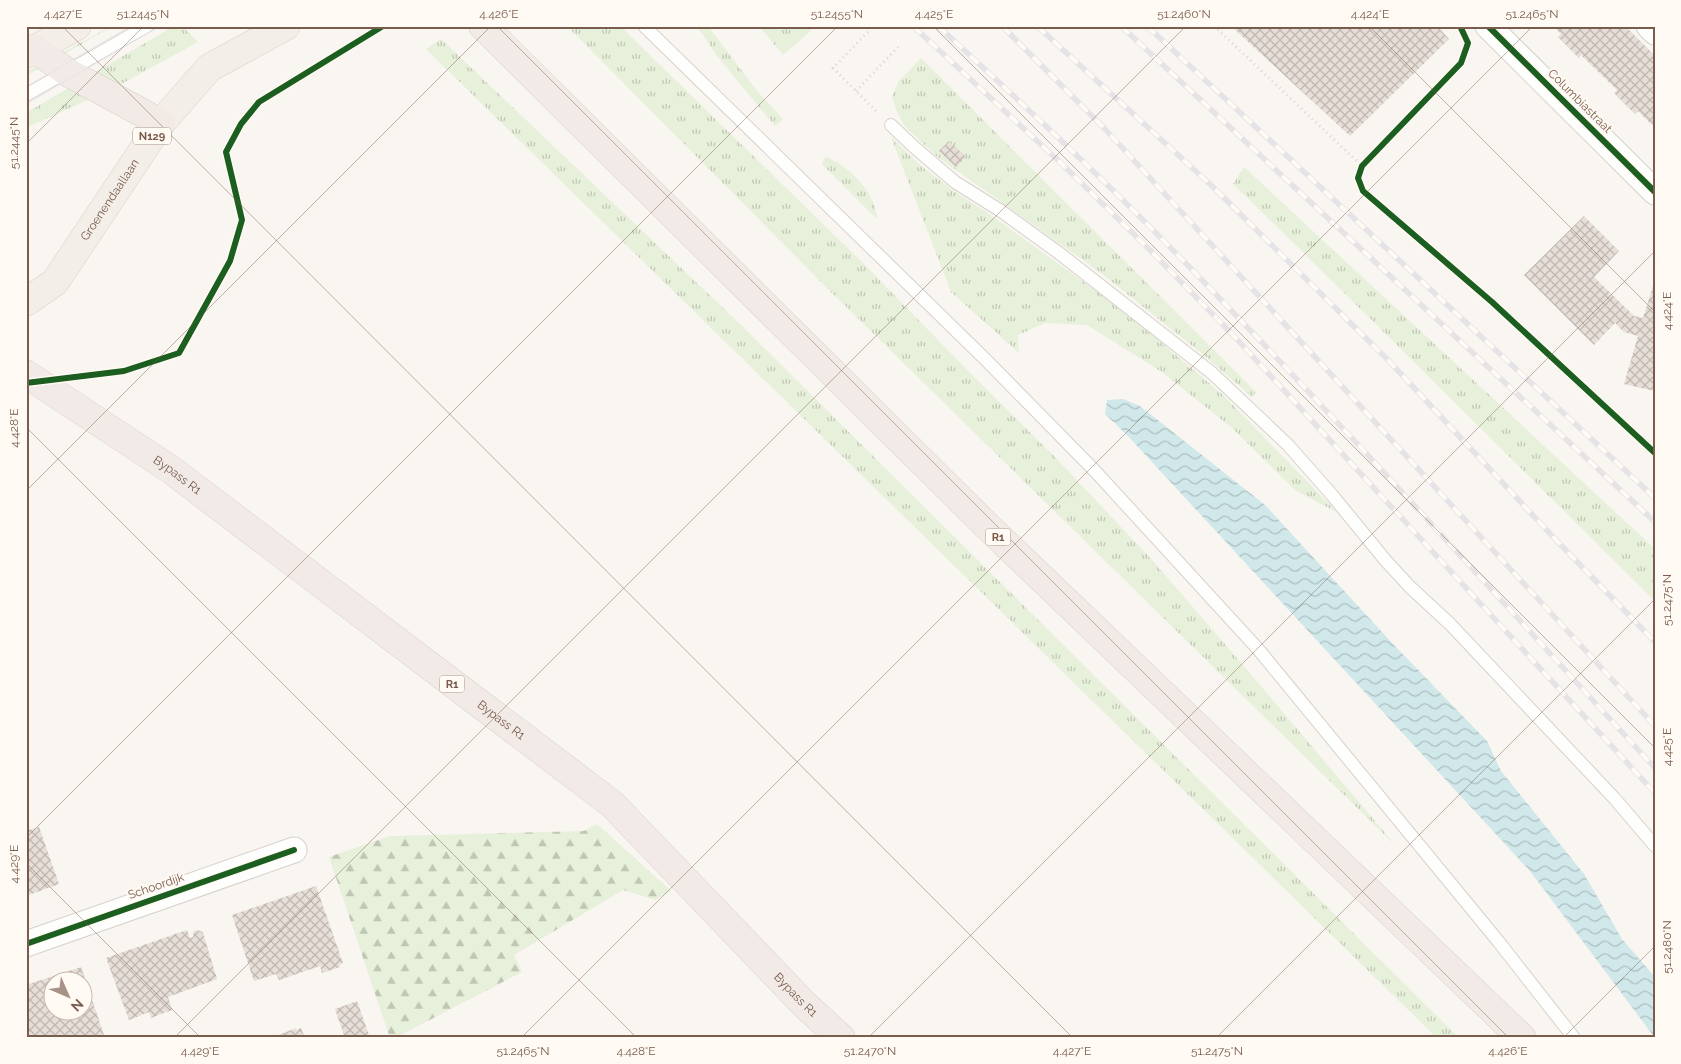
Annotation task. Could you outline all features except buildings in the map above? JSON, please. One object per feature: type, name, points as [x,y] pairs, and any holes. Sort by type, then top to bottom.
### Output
[{"type":"highway","name":"R1","points":[[483,26],[985,524],[1522,1038]]},
{"type":"highway","points":[[31,52],[162,123]]},
{"type":"highway","name":"Bypass R1","points":[[26,374],[170,468],[612,804],[798,998],[841,1038]]},
{"type":"main road","points":[[31,52],[77,26]]},
{"type":"main road","name":"Groenendaallaan","points":[[26,302],[54,282],[162,123],[209,68],[286,26]]},
{"type":"street","name":"Columbiastraat","points":[[1488,26],[1655,192]]},
{"type":"street","points":[[1649,26],[1655,32]]},
{"type":"street","name":"Schoordijk","points":[[26,944],[294,850]]},
{"type":"lane","points":[[26,95],[147,26]]},
{"type":"lane","points":[[644,26],[986,360],[1094,470],[1258,649],[1498,941],[1574,1038]]},
{"type":"lane","points":[[891,125],[955,182],[1059,253],[1212,373],[1288,445],[1386,561],[1410,587],[1450,624],[1615,799],[1655,846]]},
{"type":"path","points":[[1214,26],[1363,166]]},
{"type":"path","points":[[868,32],[833,68],[891,125]]},
{"type":"path","points":[[856,91],[901,44]]},
{"type":"green space","points":[[113,26],[26,76],[26,72]]},
{"type":"green space","points":[[174,26],[182,26],[198,42],[114,88],[26,128],[26,113]]},
{"type":"green space","points":[[567,26],[620,26],[860,260],[1054,456],[1152,560],[1396,846],[832,293]]},
{"type":"green space","points":[[697,26],[708,26],[758,92],[783,119],[775,126],[717,56]]},
{"type":"green space","points":[[759,26],[816,26],[783,55]]},
{"type":"green space","points":[[441,39],[741,325],[1459,1038],[1437,1038],[426,49]]},
{"type":"green space","points":[[921,58],[1256,392],[1252,397],[1205,356],[1101,273],[935,155],[904,125],[896,110],[892,96],[899,81]]},
{"type":"green space","points":[[891,137],[921,166],[954,191],[998,220],[1125,312],[1222,394],[1338,513],[1295,490],[1232,428],[1162,372],[1087,325],[1045,323],[1018,335],[1019,353],[951,292]]},
{"type":"green space","points":[[825,157],[838,163],[858,179],[874,203],[878,220],[822,164]]},
{"type":"green space","points":[[1244,167],[1655,549],[1655,601],[1233,184]]},
{"type":"green space","points":[[597,824],[671,891],[655,900],[623,890],[514,955],[522,972],[395,1038],[390,1038],[329,857],[390,836],[584,831]]},
{"type":"water","points":[[1123,399],[1140,406],[1265,505],[1393,644],[1487,741],[1501,771],[1584,874],[1622,939],[1655,977],[1655,1038],[1530,871],[1127,435],[1105,414],[1107,400]]},
{"type":"tram line","points":[[26,87],[131,26]]},
{"type":"tram line","points":[[26,104],[160,26]]},
{"type":"railway","points":[[913,26],[1063,165],[1233,335],[1655,793]]},
{"type":"railway","points":[[938,26],[1109,186],[1227,305],[1655,768]]},
{"type":"railway","points":[[1002,26],[1105,129],[1655,726]]},
{"type":"railway","points":[[1037,26],[1212,186],[1388,360],[1556,540],[1655,642]]},
{"type":"railway","points":[[1121,26],[1655,522]]},
{"type":"railway","points":[[1147,26],[1655,498]]},
{"type":"cycle path","points":[[26,383],[124,371],[179,353],[230,261],[242,220],[226,152],[241,124],[259,102],[383,26]]},
{"type":"cycle path","points":[[1460,26],[1468,43],[1461,63],[1362,166],[1358,178],[1363,191],[1492,302],[1655,453]]},
{"type":"cycle path","points":[[1488,26],[1655,192]]},
{"type":"cycle path","points":[[26,944],[294,850]]}]
